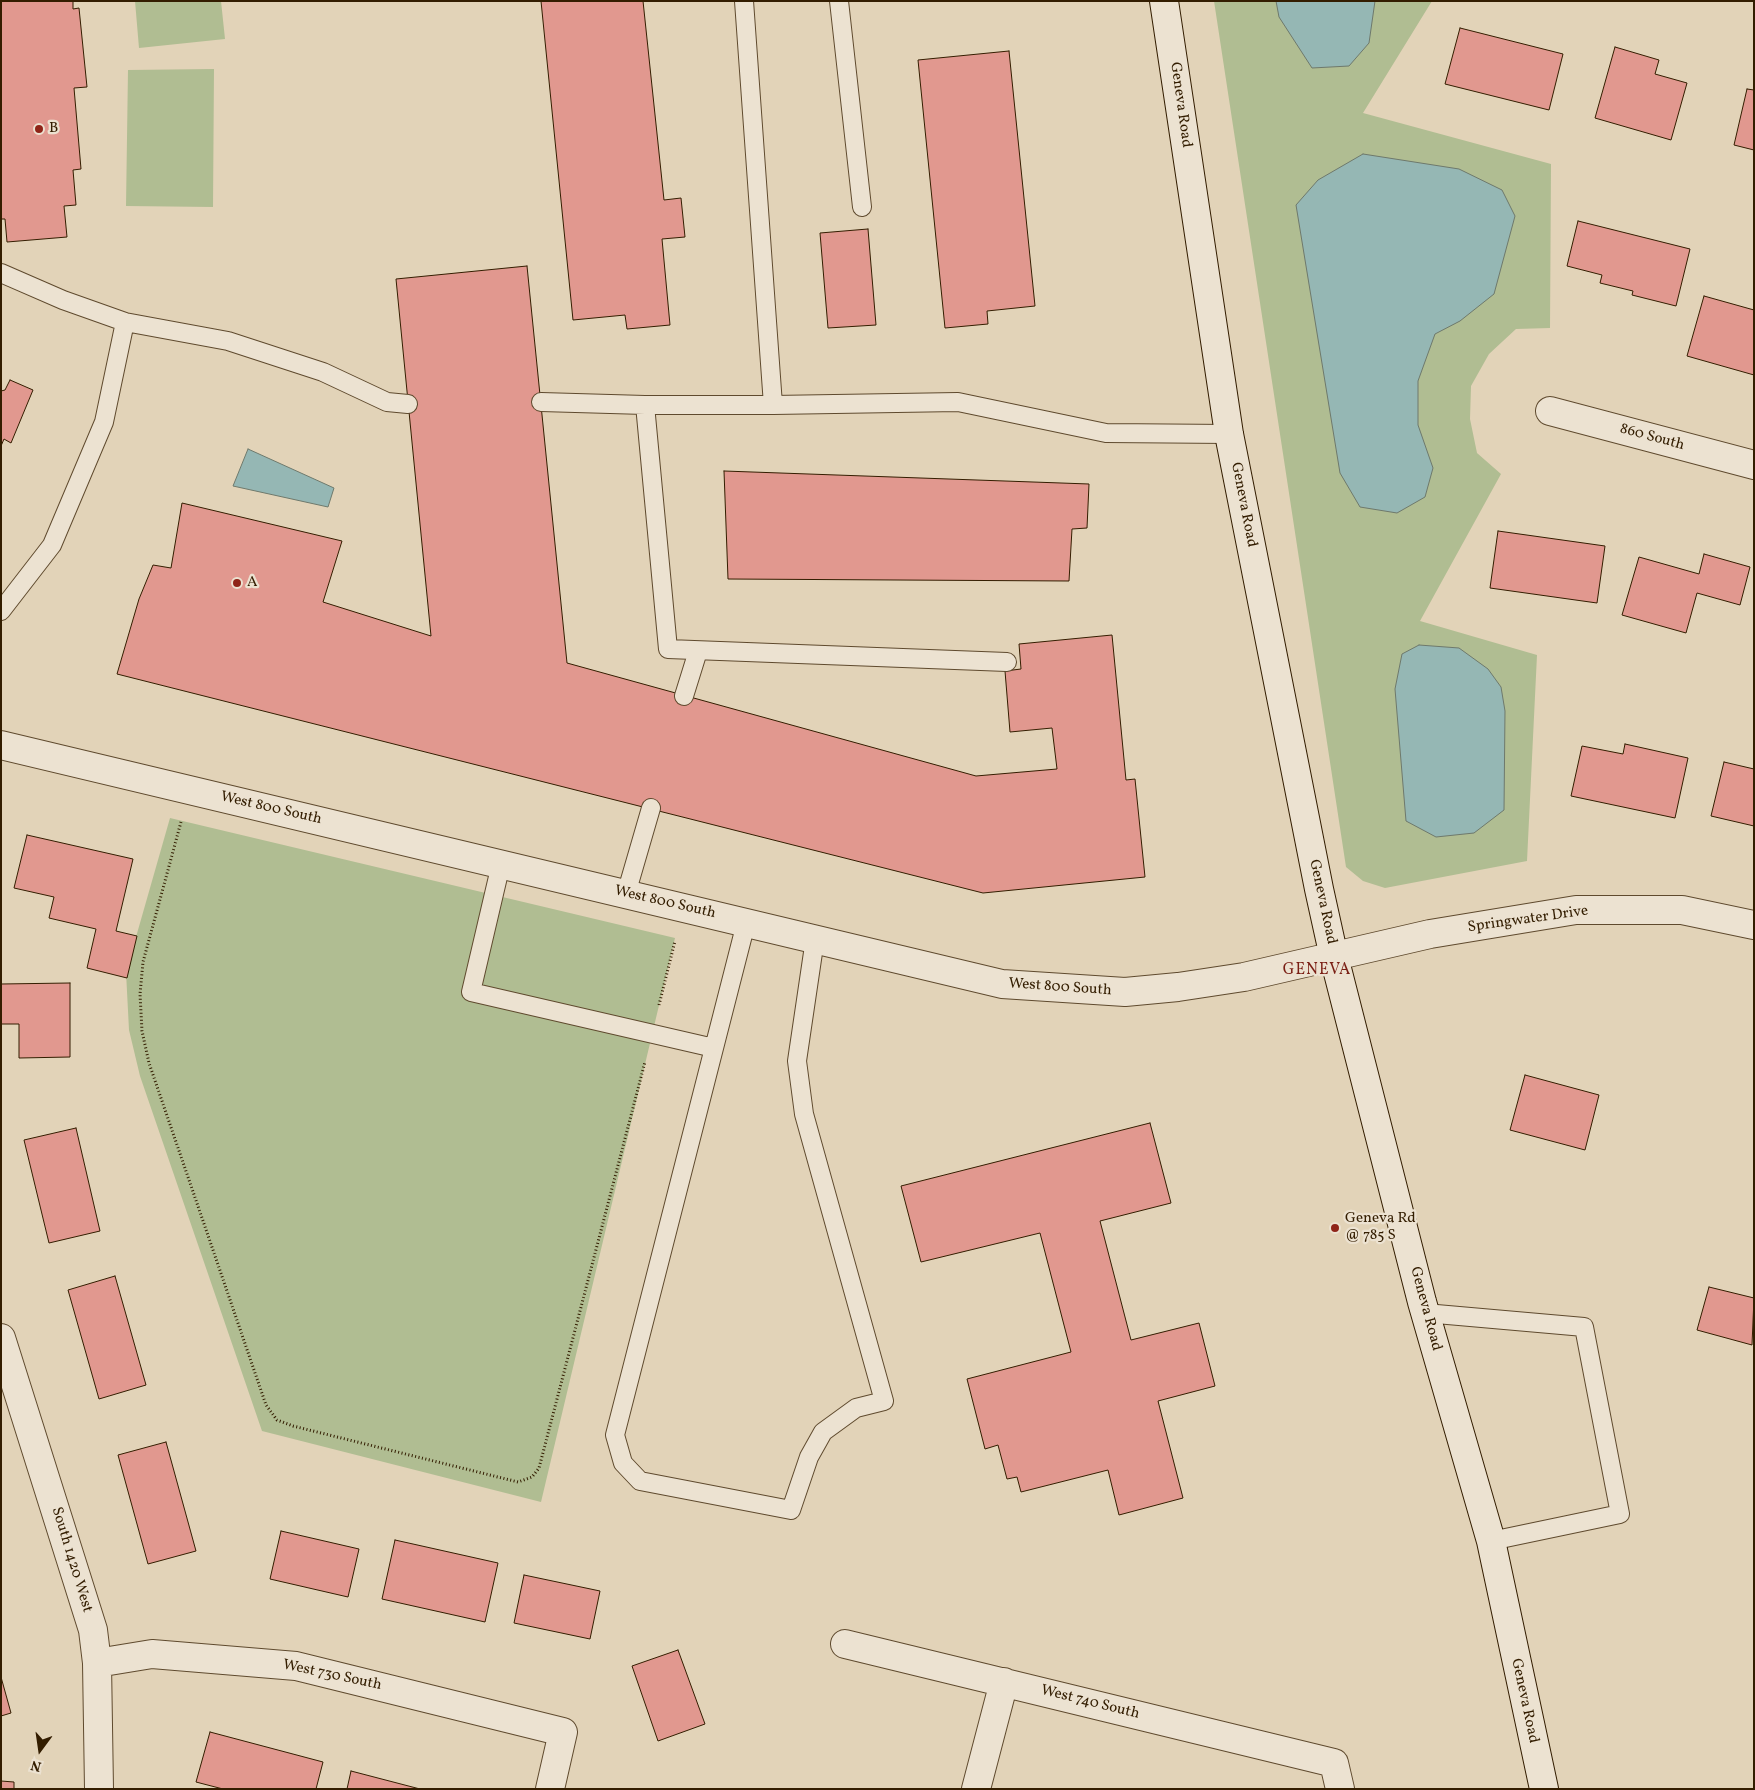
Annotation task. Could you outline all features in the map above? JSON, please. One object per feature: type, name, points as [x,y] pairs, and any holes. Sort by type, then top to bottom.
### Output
[{"type":"street","name":"Geneva Road","points":[[1164,1],[1229,434],[1334,957],[1425,1313],[1491,1541],[1544,1789]]},
{"type":"street","name":"860 South","points":[[1550,411],[1754,465]]},
{"type":"street","name":"West 800 South","points":[[1,745],[1002,984],[1125,992],[1244,977],[1334,957]]},
{"type":"street","name":"Springwater Drive","points":[[1334,957],[1430,934],[1576,910],[1682,910],[1754,925]]},
{"type":"street","name":"South 1420 West","points":[[1,1338],[93,1630],[97,1663],[99,1789]]},
{"type":"street","name":"West 740 South","points":[[845,1644],[1004,1682],[1337,1776]]},
{"type":"street","name":"West 730 South","points":[[97,1663],[152,1654],[296,1666],[563,1732],[550,1789]]},
{"type":"street","points":[[976,1789],[1004,1682]]},
{"type":"lane","points":[[744,1],[773,404]]},
{"type":"lane","points":[[839,1],[862,207]]},
{"type":"lane","points":[[1,273],[63,300],[125,322],[228,341],[323,372],[388,402],[408,404]]},
{"type":"lane","points":[[1,611],[52,545],[60,527],[104,422],[125,322]]},
{"type":"lane","points":[[541,402],[645,405],[958,402],[1106,433],[1229,434]]},
{"type":"lane","points":[[645,405],[668,649],[1007,662]]},
{"type":"lane","points":[[684,696],[698,651]]},
{"type":"lane","points":[[626,894],[651,808]]},
{"type":"lane","points":[[501,864],[471,992],[714,1048]]},
{"type":"lane","points":[[746,923],[615,1435],[623,1462],[640,1481],[790,1510],[809,1457],[823,1432],[856,1408],[884,1401],[804,1114],[797,1061],[815,939]]},
{"type":"lane","points":[[1425,1313],[1584,1327],[1620,1514],[1491,1541]]},
{"type":"path","points":[[181,822],[143,962],[140,994],[142,1031],[149,1064],[266,1405],[277,1420],[293,1426],[518,1482],[532,1477],[539,1468],[652,1034],[675,938]]},
{"type":"green space","points":[[135,1],[221,1],[225,39],[139,48]]},
{"type":"green space","points":[[1214,1],[1432,1],[1363,113],[1551,164],[1550,328],[1516,329],[1489,354],[1471,386],[1470,419],[1477,453],[1501,474],[1420,621],[1537,655],[1527,861],[1385,888],[1363,881],[1346,867]]},
{"type":"green space","points":[[214,69],[213,207],[126,206],[128,70]]},
{"type":"green space","points":[[170,818],[675,938],[541,1502],[262,1431],[140,1076],[129,1030],[126,972]]},
{"type":"water","points":[[1276,1],[1375,1],[1369,43],[1349,66],[1312,68],[1279,17]]},
{"type":"water","points":[[1363,154],[1459,169],[1502,190],[1515,216],[1494,294],[1460,321],[1435,334],[1418,381],[1418,425],[1433,468],[1425,497],[1397,513],[1360,507],[1340,473],[1296,205],[1318,180]]},
{"type":"water","points":[[248,449],[334,488],[328,507],[233,486]]},
{"type":"water","points":[[1419,645],[1459,648],[1488,669],[1501,687],[1505,711],[1504,810],[1474,833],[1436,837],[1406,821],[1395,689],[1402,654]]},
{"type":"building","name":"B","points":[[1,1],[73,1],[73,9],[79,8],[87,87],[74,88],[81,169],[73,170],[76,205],[64,206],[67,237],[7,242],[5,219],[1,219]]},
{"type":"building","points":[[541,1],[643,1],[664,200],[681,198],[685,237],[662,239],[670,325],[627,329],[625,315],[573,320]]},
{"type":"building","points":[[1460,28],[1563,54],[1549,110],[1445,84]]},
{"type":"building","points":[[1615,47],[1659,60],[1655,74],[1687,83],[1671,140],[1595,118]]},
{"type":"building","points":[[1009,51],[1035,306],[987,311],[988,324],[945,328],[918,60]]},
{"type":"building","points":[[1747,89],[1754,90],[1754,150],[1734,145]]},
{"type":"building","points":[[1578,221],[1690,249],[1676,306],[1632,295],[1633,291],[1600,283],[1602,275],[1567,266]]},
{"type":"building","points":[[868,229],[876,325],[828,328],[820,233]]},
{"type":"building","name":"A","points":[[527,266],[567,663],[976,776],[1057,769],[1052,728],[1010,732],[1005,671],[1021,669],[1019,644],[1112,635],[1126,780],[1135,779],[1145,877],[983,893],[117,674],[139,599],[153,565],[171,568],[182,503],[342,541],[323,602],[431,636],[396,279]]},
{"type":"building","points":[[1704,296],[1754,310],[1754,375],[1687,356]]},
{"type":"building","points":[[10,380],[33,390],[11,443],[4,439],[1,446],[1,391],[5,390]]},
{"type":"building","points":[[724,471],[1089,484],[1087,528],[1072,529],[1069,581],[728,579]]},
{"type":"building","points":[[1498,531],[1605,546],[1597,603],[1490,588]]},
{"type":"building","points":[[1704,554],[1750,567],[1740,605],[1697,593],[1686,633],[1622,615],[1639,557],[1699,574]]},
{"type":"building","points":[[1625,744],[1688,758],[1675,818],[1571,796],[1582,746],[1623,754]]},
{"type":"building","points":[[1724,762],[1754,769],[1754,826],[1711,816]]},
{"type":"building","points":[[27,835],[133,859],[116,931],[137,936],[127,978],[87,968],[96,929],[49,918],[54,897],[14,888]]},
{"type":"building","points":[[70,983],[70,1057],[19,1058],[19,1024],[1,1024],[1,984]]},
{"type":"building","points":[[1525,1075],[1599,1095],[1585,1150],[1510,1130]]},
{"type":"building","points":[[1150,1123],[1171,1203],[1100,1221],[1131,1340],[1199,1323],[1215,1386],[1158,1401],[1183,1498],[1119,1515],[1108,1470],[1021,1492],[1017,1477],[1007,1479],[998,1445],[985,1449],[967,1379],[1071,1352],[1040,1233],[921,1262],[901,1186]]},
{"type":"building","points":[[76,1128],[100,1231],[49,1243],[24,1140]]},
{"type":"building","points":[[115,1276],[146,1385],[99,1399],[68,1290]]},
{"type":"building","points":[[1709,1287],[1754,1298],[1752,1345],[1697,1330]]},
{"type":"building","points":[[166,1442],[196,1551],[148,1564],[118,1455]]},
{"type":"building","points":[[281,1531],[359,1549],[348,1597],[270,1579]]},
{"type":"building","points":[[395,1540],[498,1563],[485,1622],[382,1599]]},
{"type":"building","points":[[524,1575],[600,1591],[590,1639],[514,1623]]},
{"type":"building","points":[[678,1650],[705,1724],[658,1741],[632,1666]]},
{"type":"building","points":[[1,1677],[11,1713],[1,1716]]},
{"type":"building","points":[[210,1732],[323,1762],[316,1789],[223,1789],[196,1782]]},
{"type":"building","points":[[351,1771],[420,1789],[347,1789]]},
{"type":"building","points":[[1,1781],[14,1782],[14,1789],[1,1789]]},
{"type":"place","name":"B","points":[[39,129]]},
{"type":"place","name":"A","points":[[237,583]]},
{"type":"place","name":"Geneva Rd @ 785 S","points":[[1335,1228]]},
{"type":"district","name":"GENEVA","points":[[1317,971]]}]
